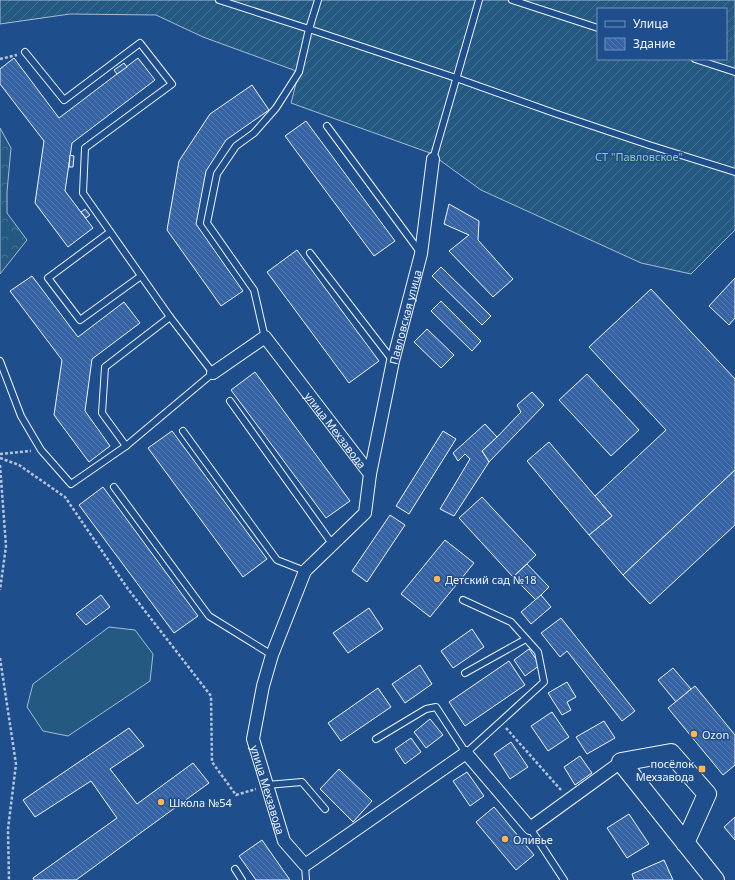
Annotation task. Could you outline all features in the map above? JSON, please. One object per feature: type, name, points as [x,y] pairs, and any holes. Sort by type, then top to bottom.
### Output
[{"type":"street","name":"Павловская улица","points":[[370,474],[393,360],[421,254],[433,158]]},
{"type":"street","points":[[212,373],[265,337]]},
{"type":"street","name":"улица Мехзавода","points":[[265,337],[370,474],[366,513],[305,571],[272,655],[263,686],[253,738],[284,841],[305,865]]},
{"type":"street","points":[[305,865],[466,753],[530,828],[621,762],[671,753],[707,794],[685,843]]},
{"type":"street","points":[[621,762],[715,880]]},
{"type":"lane","points":[[219,0],[456,78],[649,145],[735,172]]},
{"type":"lane","points":[[265,337],[254,290],[207,223],[217,174],[236,146],[254,133],[276,108],[299,72],[309,29],[318,0]]},
{"type":"lane","points":[[433,158],[479,0]]},
{"type":"lane","points":[[512,0],[597,28]]},
{"type":"lane","points":[[0,361],[21,416],[41,450],[71,484],[126,446],[212,373],[170,318],[83,192],[85,148],[172,84],[140,43],[64,100],[25,52]]},
{"type":"lane","points":[[698,60],[735,72]]},
{"type":"lane","points":[[328,126],[421,254]]},
{"type":"lane","points":[[110,232],[48,278],[80,320],[141,276]]},
{"type":"lane","points":[[310,253],[393,360]]},
{"type":"lane","points":[[126,446],[102,413],[105,367],[170,318]]},
{"type":"lane","points":[[230,401],[333,545]]},
{"type":"lane","points":[[183,432],[277,560],[305,571]]},
{"type":"lane","points":[[114,487],[209,616],[272,655]]},
{"type":"lane","points":[[376,739],[426,709],[436,707],[466,753],[544,682],[538,652],[511,622],[463,600]]},
{"type":"lane","points":[[465,673],[526,639]]},
{"type":"lane","points":[[267,785],[302,782],[326,810]]},
{"type":"lane","points":[[530,828],[564,880]]},
{"type":"lane","points":[[305,865],[306,880]]},
{"type":"lane","points":[[235,869],[242,880]]},
{"type":"path","points":[[0,60],[25,52]]},
{"type":"path","points":[[0,454],[41,450]]},
{"type":"path","points":[[0,458],[19,465],[65,497],[128,589],[211,696],[212,762],[236,795],[267,785]]},
{"type":"path","points":[[0,465],[6,546],[0,590]]},
{"type":"path","points":[[0,658],[16,764],[8,829],[9,880]]},
{"type":"path","points":[[500,722],[569,800]]},
{"type":"green space","name":"СТ \"Павловское\"","points":[[0,0],[735,0],[735,230],[691,274],[641,263],[481,190],[430,153],[291,103],[299,72],[203,37],[156,15],[70,14],[0,24]]},
{"type":"green space","points":[[0,128],[11,148],[7,192],[7,213],[27,240],[0,274]]},
{"type":"green space","points":[[109,627],[135,630],[153,654],[150,681],[68,736],[43,731],[27,707],[33,684]]},
{"type":"building","points":[[14,58],[59,118],[138,58],[155,80],[72,143],[65,191],[93,228],[68,247],[35,203],[44,141],[0,84],[0,69]]},
{"type":"building","points":[[124,63],[127,67],[117,74],[114,70]]},
{"type":"building","points":[[252,85],[269,110],[226,140],[206,171],[196,224],[243,291],[221,306],[167,230],[179,161],[210,114]]},
{"type":"building","points":[[306,121],[395,241],[374,256],[285,136]]},
{"type":"building","points":[[70,155],[74,156],[73,167],[69,167]]},
{"type":"building","points":[[449,204],[479,221],[478,240],[513,279],[493,297],[449,251],[469,235],[444,224]]},
{"type":"building","points":[[85,209],[90,215],[86,218],[81,212]]},
{"type":"building","points":[[297,250],[379,361],[349,383],[267,272]]},
{"type":"building","points":[[441,267],[491,316],[482,325],[432,276]]},
{"type":"building","points":[[32,276],[78,337],[124,302],[140,323],[92,359],[85,411],[110,446],[89,462],[54,415],[62,360],[10,291]]},
{"type":"building","points":[[735,278],[735,318],[729,325],[709,306]]},
{"type":"building","points":[[651,289],[735,379],[735,470],[623,575],[589,535],[612,516],[595,496],[666,430],[589,347]]},
{"type":"building","points":[[441,301],[481,341],[472,351],[431,311]]},
{"type":"building","points":[[427,329],[454,355],[441,368],[414,342]]},
{"type":"building","points":[[255,372],[350,501],[326,518],[231,390]]},
{"type":"building","points":[[587,374],[639,430],[611,456],[559,400]]},
{"type":"building","points":[[532,392],[544,405],[489,462],[482,451],[521,412],[517,405]]},
{"type":"building","points":[[485,424],[497,437],[482,451],[489,462],[454,516],[440,509],[470,459],[465,454],[458,461],[453,453]]},
{"type":"building","points":[[172,431],[267,559],[243,577],[148,448]]},
{"type":"building","points":[[443,431],[456,439],[409,514],[396,506]]},
{"type":"building","points":[[549,442],[612,516],[589,535],[527,461]]},
{"type":"building","points":[[735,470],[735,525],[650,604],[623,575]]},
{"type":"building","points":[[103,487],[198,616],[174,633],[79,505]]},
{"type":"building","points":[[482,497],[536,555],[513,577],[459,518]]},
{"type":"building","points":[[390,515],[405,525],[367,582],[352,571]]},
{"type":"building","name":"Детский сад №18","points":[[445,540],[474,563],[430,617],[401,594]]},
{"type":"building","points":[[527,564],[549,587],[536,600],[513,577]]},
{"type":"building","points":[[101,595],[110,607],[86,625],[76,614]]},
{"type":"building","points":[[541,595],[551,607],[531,624],[521,612]]},
{"type":"building","points":[[369,608],[383,629],[348,653],[333,633]]},
{"type":"building","points":[[561,618],[635,711],[622,721],[567,651],[560,657],[541,633]]},
{"type":"building","points":[[472,629],[484,647],[453,668],[441,651]]},
{"type":"building","points":[[529,649],[540,665],[525,676],[514,660]]},
{"type":"building","points":[[509,661],[525,685],[465,726],[449,702]]},
{"type":"building","points":[[420,665],[432,684],[405,703],[392,684]]},
{"type":"building","points":[[673,668],[691,689],[676,702],[658,680]]},
{"type":"building","points":[[567,682],[576,697],[567,702],[571,710],[562,715],[548,693]]},
{"type":"building","points":[[695,686],[735,735],[735,765],[723,775],[668,708]]},
{"type":"building","points":[[378,688],[391,707],[341,741],[328,723]]},
{"type":"building","points":[[552,712],[569,737],[548,751],[531,726]]},
{"type":"building","points":[[430,719],[443,735],[426,748],[414,732]]},
{"type":"building","points":[[604,721],[615,738],[587,754],[576,737]]},
{"type":"building","name":"Школа №54","points":[[129,728],[144,746],[110,769],[137,804],[193,763],[209,783],[76,880],[34,880],[33,878],[117,818],[91,781],[35,817],[23,800]]},
{"type":"building","points":[[411,738],[421,752],[405,764],[395,749]]},
{"type":"building","points":[[511,742],[528,767],[510,779],[494,754]]},
{"type":"building","points":[[580,756],[592,773],[575,785],[564,767]]},
{"type":"building","points":[[339,769],[372,801],[353,822],[320,789]]},
{"type":"building","points":[[467,772],[484,796],[470,806],[453,781]]},
{"type":"building","name":"Оливье","points":[[494,807],[534,855],[516,870],[476,822]]},
{"type":"building","points":[[629,814],[649,844],[627,858],[607,828]]},
{"type":"building","points":[[735,817],[735,840],[724,827]]},
{"type":"building","points":[[262,840],[290,880],[256,880],[239,856]]},
{"type":"building","points":[[664,860],[673,880],[634,880],[632,874]]},
{"type":"place","name":"Детский сад №18","points":[[437,579]]},
{"type":"place","name":"Ozon","points":[[694,734]]},
{"type":"place","name":"посёлок Мехзавода","points":[[702,769]]},
{"type":"place","name":"Школа №54","points":[[161,802]]},
{"type":"place","name":"Оливье","points":[[505,839]]}]
